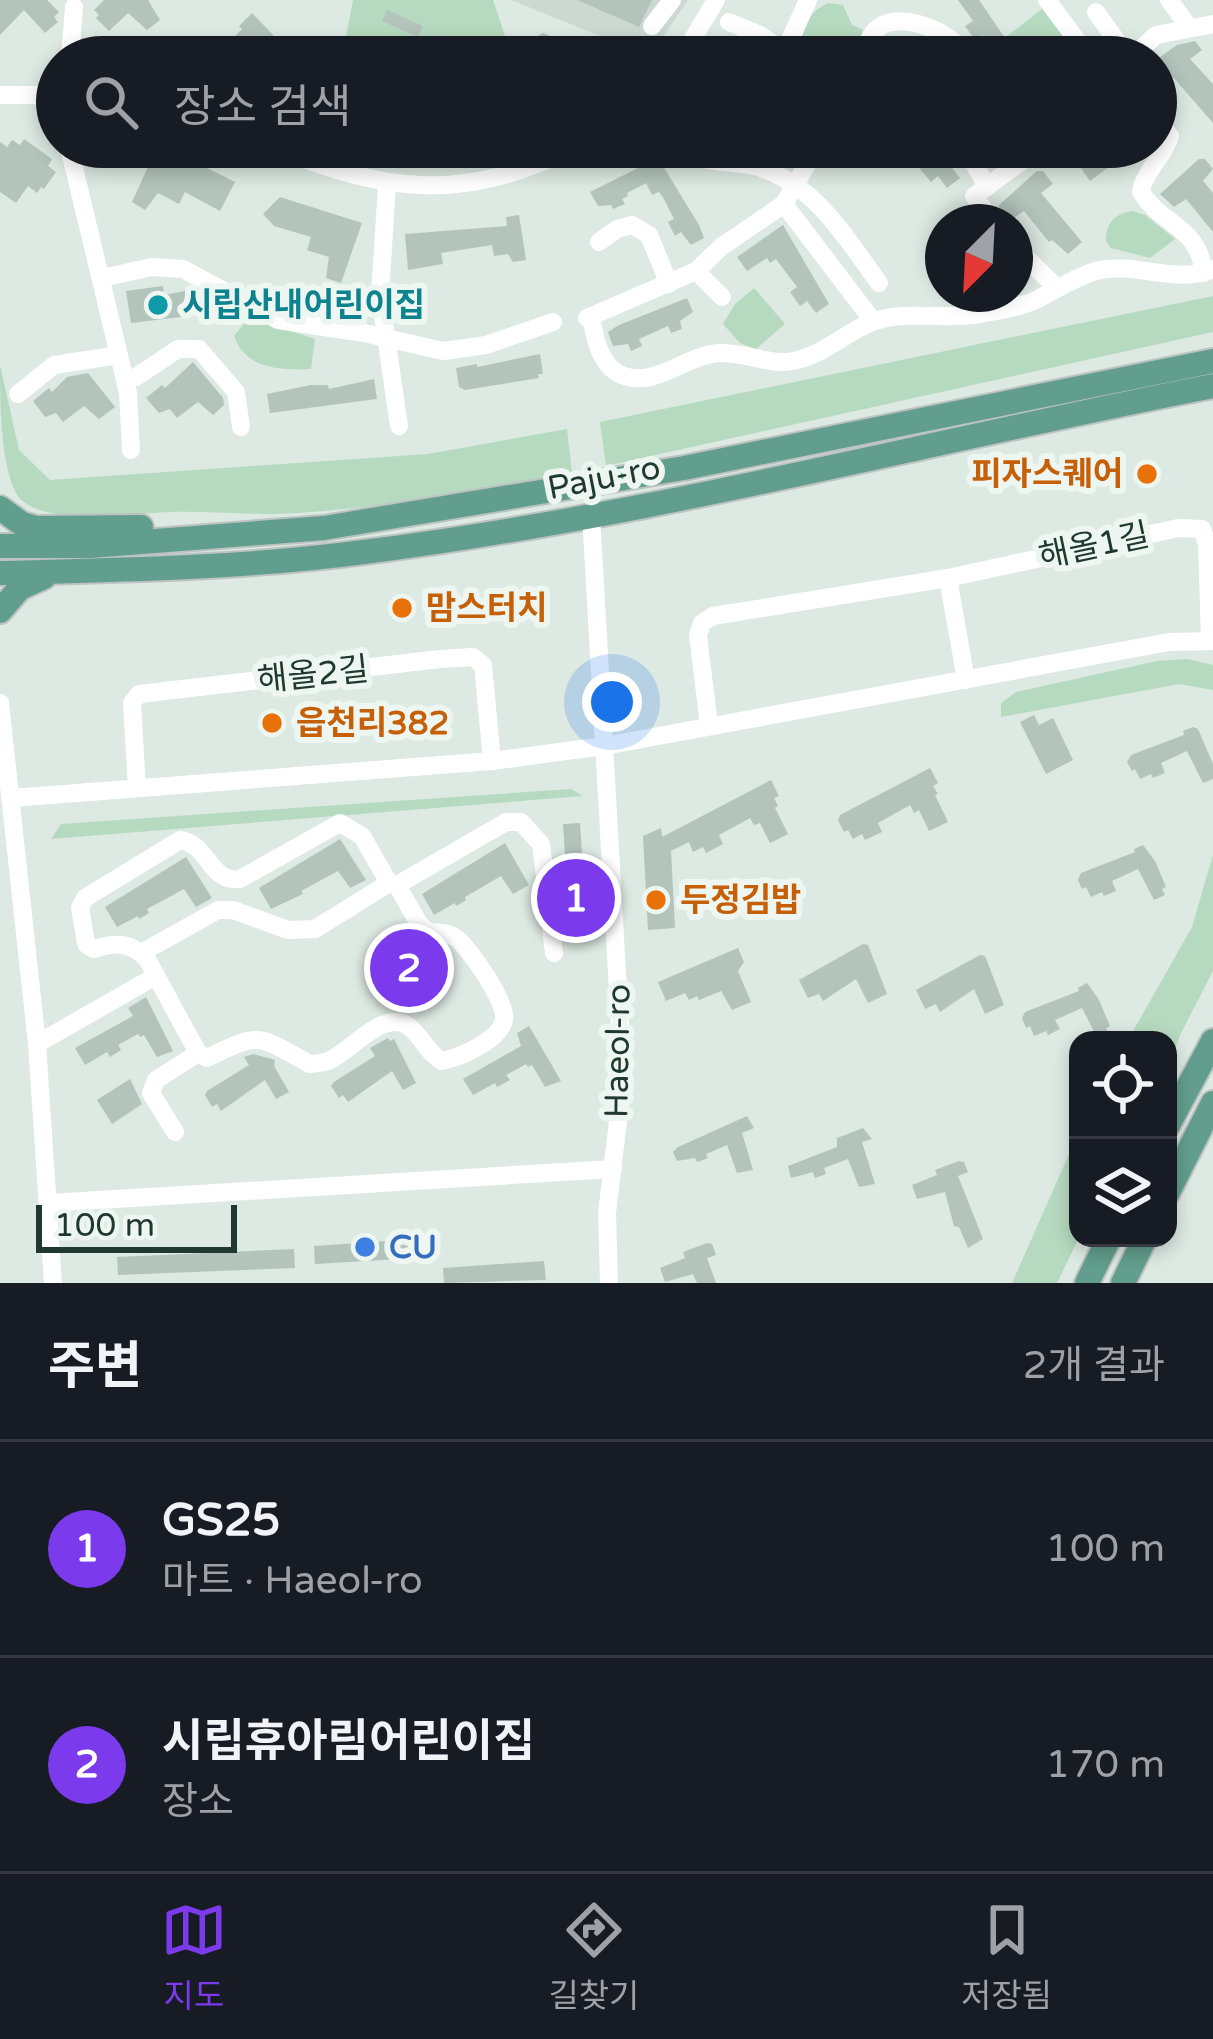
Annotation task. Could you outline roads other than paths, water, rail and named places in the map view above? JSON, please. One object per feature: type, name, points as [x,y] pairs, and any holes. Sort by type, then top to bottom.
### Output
[{"type":"main road","name":"Paju-ro","points":[[0,546],[90,546],[324,528],[684,468],[1213,362]]},
{"type":"main road","name":"Paju-ro","points":[[0,573],[212,567],[364,552],[591,514],[1213,386]]},
{"type":"main road","points":[[0,508],[22,524],[37,528],[213,526],[262,532]]},
{"type":"main road","points":[[0,611],[20,588],[64,572]]},
{"type":"main road","points":[[1198,1068],[1213,1028]]},
{"type":"main road","points":[[1177,1108],[1213,1041]]},
{"type":"main road","points":[[1177,1174],[1213,1103]]},
{"type":"main road","points":[[1087,1283],[1105,1247]]},
{"type":"main road","points":[[1123,1283],[1141,1247]]},
{"type":"street","points":[[652,26],[672,0]]},
{"type":"street","points":[[684,0],[714,6],[695,36]]},
{"type":"street","points":[[795,36],[808,0]]},
{"type":"street","points":[[891,20],[895,0]]},
{"type":"street","points":[[1048,0],[1073,36]]},
{"type":"street","points":[[1169,0],[1206,29]]},
{"type":"street","points":[[72,36],[74,7]]},
{"type":"street","points":[[1096,12],[1114,36]]},
{"type":"street","points":[[872,36],[891,20],[937,27],[948,36]]},
{"type":"street","points":[[729,22],[755,36]]},
{"type":"street","points":[[1154,36],[1206,29]]},
{"type":"street","points":[[0,94],[36,94]]},
{"type":"street","points":[[74,168],[128,393],[130,450]]},
{"type":"street","points":[[327,168],[387,185],[443,186],[493,178],[519,168]]},
{"type":"street","points":[[763,168],[794,183],[829,214],[879,283]]},
{"type":"street","points":[[804,168],[784,204],[721,247],[696,271],[589,317],[596,349],[613,370],[631,378],[651,377],[697,356],[724,352],[788,362],[818,354],[873,321],[977,315],[1032,302],[1092,272],[1137,267],[1165,274],[1209,271],[1188,232],[1150,207],[1141,192],[1142,181],[1152,168]]},
{"type":"street","points":[[976,168],[986,187]]},
{"type":"street","points":[[980,204],[974,196],[1012,168]]},
{"type":"street","points":[[387,185],[380,295],[398,426]]},
{"type":"street","points":[[784,204],[873,321]]},
{"type":"street","points":[[599,242],[616,229],[632,225],[649,235],[669,284]]},
{"type":"street","points":[[1033,265],[1057,288]]},
{"type":"street","points":[[102,278],[152,267],[183,269],[278,320],[443,351],[486,345],[554,322]]},
{"type":"street","points":[[696,271],[722,297]]},
{"type":"street","points":[[136,377],[178,349],[199,349],[236,392],[241,427]]},
{"type":"street","points":[[18,394],[54,365],[119,355]]},
{"type":"street","name":"Haeol-ro","points":[[591,514],[623,1079],[606,1244],[609,1283]]},
{"type":"street","name":"해올1길","points":[[604,746],[1168,642],[1211,641],[1207,544],[1202,530],[1178,528],[948,578],[713,616],[702,623],[698,635],[709,726]]},
{"type":"street","points":[[948,578],[966,680]]},
{"type":"street","name":"해올2길","points":[[137,788],[132,703],[139,694],[457,658],[473,657],[483,665],[492,761]]},
{"type":"street","points":[[0,703],[37,1044],[52,1283]]},
{"type":"street","points":[[11,798],[492,761],[604,746]]},
{"type":"street","points":[[141,953],[218,910],[304,932],[315,929],[506,823],[521,822],[541,844],[554,953]]},
{"type":"street","points":[[340,824],[362,836],[393,884],[428,932],[461,940],[504,1007],[505,1022],[497,1033],[456,1058],[442,1061],[431,1055],[409,1027],[396,1022],[384,1024],[328,1061],[310,1064],[279,1044],[256,1038],[208,1058],[198,1053],[136,948],[114,943],[94,949],[86,944],[80,907],[85,898],[180,840],[192,842],[216,873],[229,880],[240,879],[340,824]]},
{"type":"street","points":[[225,910],[229,880]]},
{"type":"street","points":[[37,1044],[154,977]]},
{"type":"street","points":[[175,1132],[151,1094],[156,1080],[198,1053]]},
{"type":"street","points":[[49,1203],[613,1169]]},
{"type":"place","name":"시립산내어린이집","points":[[158,305]]},
{"type":"place","name":"피자스퀘어","points":[[1147,474]]},
{"type":"place","name":"맘스터치","points":[[402,608]]},
{"type":"place","name":"읍천리382","points":[[272,723]]},
{"type":"place","name":"GS25","points":[[576,898]]},
{"type":"place","name":"두정김밥","points":[[656,900]]},
{"type":"place","name":"시립휴아림어린이집","points":[[409,968]]},
{"type":"place","name":"CU","points":[[365,1247]]}]
